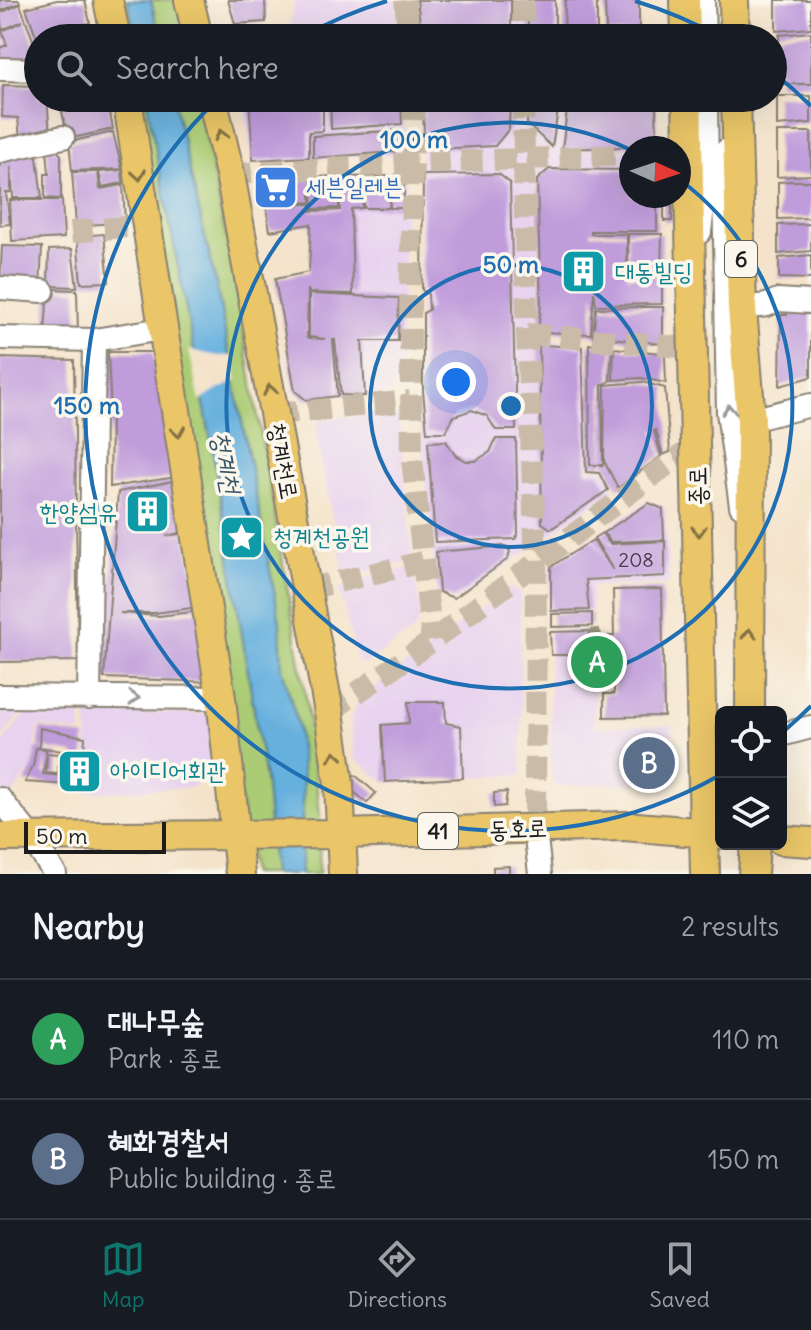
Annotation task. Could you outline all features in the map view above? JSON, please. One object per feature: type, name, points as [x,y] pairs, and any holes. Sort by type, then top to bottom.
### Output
[{"type":"main road","points":[[108,0],[113,24]]},
{"type":"main road","points":[[189,0],[195,24]]},
{"type":"main road","points":[[685,0],[686,24]]},
{"type":"main road","points":[[734,0],[735,24]]},
{"type":"main road","points":[[129,112],[244,834],[240,874]]},
{"type":"main road","name":"청계천로","points":[[215,112],[230,174],[329,712],[339,784],[336,834],[343,874]]},
{"type":"main road","name":"종로","points":[[687,112],[712,834],[705,874]]},
{"type":"main road","name":"6","points":[[735,112],[742,308],[751,420],[750,706]]},
{"type":"main road","name":"동호로","points":[[336,834],[625,826],[712,834]]},
{"type":"main road","name":"41","points":[[0,837],[336,834]]},
{"type":"main road","points":[[787,840],[811,842]]},
{"type":"main road","points":[[753,874],[755,850]]},
{"type":"street","points":[[703,0],[704,24]]},
{"type":"street","points":[[0,69],[24,70]]},
{"type":"street","points":[[692,318],[707,175],[706,112]]},
{"type":"street","points":[[732,112],[724,180],[728,412],[749,571]]},
{"type":"street","points":[[0,151],[63,137]]},
{"type":"street","points":[[0,288],[43,291]]},
{"type":"street","points":[[742,308],[767,305],[778,300],[811,302]]},
{"type":"street","points":[[0,338],[94,340],[162,329]]},
{"type":"street","points":[[89,698],[94,340]]},
{"type":"street","points":[[751,420],[811,405]]},
{"type":"street","points":[[0,696],[221,698]]},
{"type":"street","points":[[787,733],[811,727]]},
{"type":"street","points":[[0,799],[31,837],[55,874]]},
{"type":"street","points":[[535,828],[540,874]]},
{"type":"shaded area","points":[[295,0],[397,0],[399,24],[290,24]]},
{"type":"shaded area","points":[[415,0],[560,0],[559,24],[418,24]]},
{"type":"shaded area","points":[[246,112],[404,112],[406,154],[251,163]]},
{"type":"shaded area","points":[[421,112],[565,112],[561,150],[619,149],[619,169],[548,168],[535,180],[539,295],[535,339],[586,344],[588,469],[603,469],[613,489],[455,601],[436,593],[419,415]]},
{"type":"shaded area","points":[[396,174],[406,181],[399,384],[383,398],[338,396],[306,400],[295,391],[286,342],[307,338],[308,293],[353,294],[350,209],[312,210],[310,204],[266,206],[262,183],[269,176]]},
{"type":"shaded area","points":[[385,412],[399,416],[413,560],[345,577],[316,438],[318,420]]},
{"type":"shaded area","points":[[649,500],[665,507],[669,584],[591,586],[592,611],[548,612],[550,566]]},
{"type":"shaded area","points":[[413,567],[421,613],[415,630],[367,663],[358,663],[339,588]]},
{"type":"shaded area","points":[[510,588],[520,592],[522,775],[463,778],[461,726],[446,723],[445,702],[409,702],[409,723],[382,725],[385,782],[354,758],[351,718],[358,699]]},
{"type":"shaded area","points":[[593,630],[595,727],[672,725],[672,753],[635,755],[636,783],[555,786],[551,776],[549,631]]},
{"type":"shaded area","points":[[0,704],[27,705],[0,740]]},
{"type":"shaded area","points":[[32,706],[82,711],[80,733],[39,726],[32,766],[12,796],[0,792],[0,746]]},
{"type":"shaded area","points":[[86,711],[215,714],[219,765],[192,787],[83,793],[88,735]]},
{"type":"green space","points":[[112,0],[178,0],[183,24],[117,24]]},
{"type":"green space","name":"청계천공원","points":[[134,112],[201,112],[234,277],[307,704],[320,816],[319,874],[252,874]]},
{"type":"water","points":[[128,0],[151,0],[157,24],[132,24]]},
{"type":"water","name":"청계천","points":[[149,112],[176,112],[216,284],[280,622],[282,668],[298,725],[303,779],[301,874],[273,874],[266,786],[213,452]]},
{"type":"pier","points":[[189,350],[233,356],[238,381],[200,401]]},
{"type":"building","points":[[0,0],[19,0],[20,3],[0,11]]},
{"type":"building","points":[[57,0],[85,0],[90,23],[32,24],[26,8]]},
{"type":"building","points":[[228,0],[265,0],[266,22],[235,24]]},
{"type":"building","points":[[417,0],[511,0],[511,24],[420,24]]},
{"type":"building","points":[[528,0],[555,0],[555,24],[528,24]]},
{"type":"building","points":[[565,0],[597,0],[597,24],[564,24]]},
{"type":"building","points":[[605,0],[639,0],[639,24],[606,24]]},
{"type":"building","points":[[776,0],[811,0],[811,28],[787,30],[787,24],[776,24]]},
{"type":"building","points":[[20,4],[27,24],[24,24],[24,66],[0,65],[0,48],[7,45],[2,31],[23,21],[2,30],[0,13]]},
{"type":"building","points":[[811,32],[811,84],[787,84],[787,34]]},
{"type":"building","points":[[3,85],[24,86],[24,112],[48,112],[50,133],[20,139],[18,118],[2,117]]},
{"type":"building","points":[[787,96],[811,96],[811,123],[777,126],[777,112],[787,112]]},
{"type":"building","points":[[62,112],[110,112],[113,129],[68,139]]},
{"type":"building","points":[[250,112],[323,112],[323,131],[309,132],[309,157],[253,160]]},
{"type":"building","points":[[330,112],[402,112],[402,124],[331,129]]},
{"type":"building","points":[[423,112],[510,112],[509,129],[495,146],[435,149],[424,140]]},
{"type":"building","points":[[527,112],[558,112],[552,147],[527,124]]},
{"type":"building","points":[[567,112],[656,112],[657,136],[619,136],[619,147],[562,149]]},
{"type":"building","points":[[402,130],[403,140],[394,152],[313,158],[313,136]]},
{"type":"building","points":[[113,132],[122,169],[72,171],[69,142]]},
{"type":"building","points":[[777,132],[811,132],[811,175],[777,177]]},
{"type":"building","points":[[36,149],[42,198],[13,198],[11,167],[11,192],[6,193],[10,224],[0,225],[0,155]]},
{"type":"building","points":[[47,149],[56,149],[61,155],[61,199],[45,198],[45,174],[49,174]]},
{"type":"building","points":[[549,169],[619,170],[619,208],[657,208],[657,231],[591,231],[591,234],[627,234],[627,278],[662,276],[662,304],[596,305],[594,292],[591,334],[538,332],[541,305],[537,180]]},
{"type":"building","points":[[122,170],[123,183],[102,187],[99,172]]},
{"type":"building","points":[[72,172],[98,172],[100,189],[123,185],[125,222],[76,226]]},
{"type":"building","points":[[499,174],[510,183],[516,430],[496,430],[487,416],[472,410],[454,416],[446,432],[427,432],[423,391],[423,313],[429,310],[428,294],[422,290],[423,175]]},
{"type":"building","points":[[338,176],[339,208],[313,209],[312,177]]},
{"type":"building","points":[[396,176],[404,182],[404,192],[394,192],[404,193],[403,208],[390,208],[390,197],[389,208],[364,208],[364,191],[362,208],[351,209],[353,294],[309,293],[308,289],[307,338],[325,339],[309,337],[309,294],[399,298],[398,341],[362,341],[365,396],[341,395],[333,340],[338,396],[306,400],[295,391],[275,279],[309,272],[311,224],[270,231],[266,206],[311,204],[311,211],[340,210],[340,177]]},
{"type":"building","points":[[270,177],[311,177],[311,202],[268,205],[264,183]]},
{"type":"building","points":[[811,181],[811,218],[778,219],[778,182]]},
{"type":"building","points":[[10,200],[62,200],[64,238],[12,241]]},
{"type":"building","points":[[664,208],[672,208],[672,221],[664,221]]},
{"type":"building","points":[[811,224],[811,251],[778,254],[778,225]]},
{"type":"building","points":[[104,234],[109,282],[81,283],[77,236]]},
{"type":"building","points":[[628,234],[662,234],[661,273],[628,273]]},
{"type":"building","points":[[2,246],[42,247],[40,288],[0,285]]},
{"type":"building","points":[[72,249],[77,287],[48,286],[49,250]]},
{"type":"building","points":[[811,255],[811,279],[779,278],[779,258]]},
{"type":"building","points":[[48,289],[77,290],[78,335],[45,333]]},
{"type":"building","points":[[663,307],[663,344],[593,336],[596,308]]},
{"type":"building","points":[[787,310],[804,310],[804,314],[811,314],[811,377],[780,386],[781,315],[787,315]]},
{"type":"building","points":[[589,344],[612,348],[610,381],[602,385],[603,465],[590,465]]},
{"type":"building","points":[[539,345],[582,347],[586,472],[599,473],[608,490],[551,529],[542,523]]},
{"type":"building","points":[[614,348],[660,353],[665,357],[666,383],[641,378],[613,380]]},
{"type":"building","points":[[108,352],[153,352],[177,477],[110,487]]},
{"type":"building","points":[[0,358],[74,360],[78,661],[0,662]]},
{"type":"building","points":[[642,382],[665,388],[670,452],[663,455],[654,431],[661,456],[618,488],[604,461],[605,385]]},
{"type":"building","points":[[496,439],[516,439],[518,534],[515,539],[435,542],[428,442],[446,441],[455,455],[466,461],[475,461],[490,452]]},
{"type":"building","points":[[173,481],[185,532],[166,536],[185,533],[199,607],[155,613],[120,613],[159,616],[199,611],[213,682],[104,678],[118,492]]},
{"type":"building","points":[[649,503],[663,509],[664,540],[611,542],[603,533]]},
{"type":"building","points":[[602,533],[610,544],[665,541],[665,576],[586,580],[589,610],[551,611],[551,567],[564,558],[593,540],[613,570],[594,538]]},
{"type":"building","points":[[505,546],[510,551],[508,559],[454,598],[439,592],[436,552]]},
{"type":"building","points":[[662,589],[664,716],[604,717],[604,694],[614,694],[614,663],[609,663],[609,636],[614,636],[613,590]]},
{"type":"building","points":[[592,613],[592,626],[552,627],[552,614]]},
{"type":"building","points":[[592,631],[593,664],[573,664],[573,655],[551,655],[550,632]]},
{"type":"building","points":[[408,702],[445,702],[446,723],[461,726],[463,778],[385,782],[382,725],[409,723]]},
{"type":"building","name":"아이디어회관","points":[[40,728],[85,737],[82,786],[74,786],[76,757],[72,753],[39,747]]},
{"type":"building","points":[[36,748],[46,749],[43,774],[69,774],[69,785],[25,782],[33,766]]},
{"type":"building","points":[[47,753],[60,754],[58,774],[46,773]]},
{"type":"building","points":[[672,753],[673,758],[647,783],[636,783],[635,754]]},
{"type":"building","points":[[355,775],[376,793],[367,803],[346,785]]},
{"type":"building","points":[[507,792],[505,806],[494,807],[494,793]]},
{"type":"building","points":[[509,866],[509,874],[493,874],[493,867]]},
{"type":"tunnel","points":[[405,0],[408,24]]},
{"type":"tunnel","points":[[523,0],[523,24]]},
{"type":"tunnel","points":[[414,112],[410,311],[412,459],[432,641]]},
{"type":"tunnel","points":[[523,112],[527,334],[536,563],[535,828]]},
{"type":"tunnel","points":[[230,174],[619,155]]},
{"type":"tunnel","points":[[71,232],[146,225]]},
{"type":"tunnel","points":[[527,334],[692,348]]},
{"type":"tunnel","points":[[275,414],[410,401]]},
{"type":"tunnel","points":[[329,712],[432,641],[672,461],[697,446]]},
{"type":"tunnel","points":[[307,589],[423,562]]},
{"type":"place","name":"세븐일레븐","points":[[275,187]]},
{"type":"place","name":"대동빌딩","points":[[584,272]]},
{"type":"place","name":"한양섬유","points":[[148,512]]},
{"type":"place","name":"청계천공원","points":[[242,537]]},
{"type":"place","name":"대나무숲","points":[[597,662]]},
{"type":"place","name":"혜화경찰서","points":[[649,763]]},
{"type":"place","name":"아이디어회관","points":[[79,771]]}]
